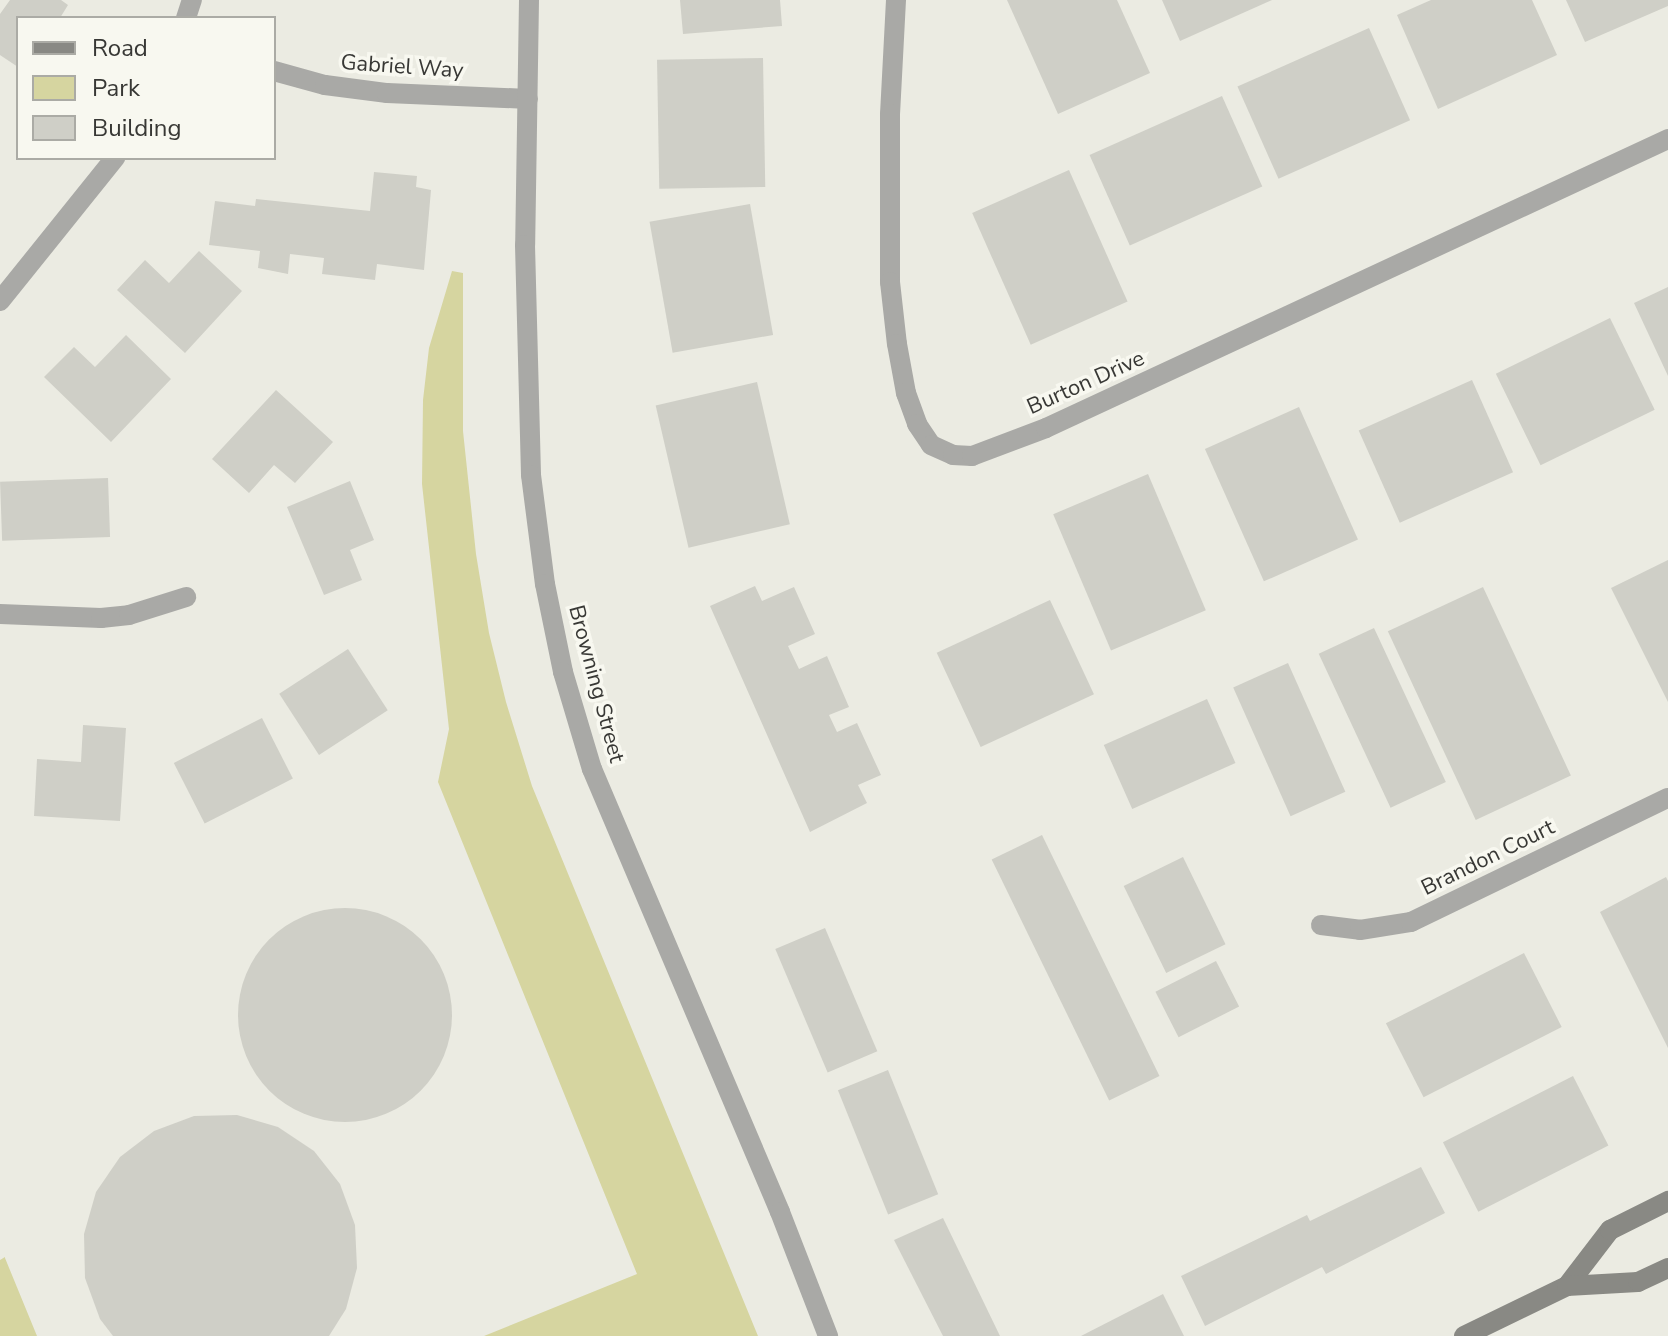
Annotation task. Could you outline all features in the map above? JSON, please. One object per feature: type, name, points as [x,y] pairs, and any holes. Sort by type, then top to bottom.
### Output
[{"type":"main road","points":[[1567,1286],[1610,1230],[1668,1201]]},
{"type":"main road","points":[[1464,1336],[1567,1286],[1638,1282],[1668,1268]]},
{"type":"street","name":"Browning Street","points":[[529,0],[525,261],[531,475],[545,584],[563,672],[592,769],[828,1336]]},
{"type":"street","name":"Burton Drive","points":[[896,0],[890,114],[890,236],[897,344],[906,393],[917,424],[931,445],[953,455],[972,456],[1046,428],[1668,139]]},
{"type":"street","name":"Gabriel Way","points":[[276,72],[325,85],[387,93],[528,99]]},
{"type":"street","points":[[0,301],[113,160]]},
{"type":"street","points":[[0,614],[101,618],[129,615],[186,597]]},
{"type":"street","name":"Brandon Court","points":[[1321,925],[1360,930],[1411,922],[1668,798]]},
{"type":"green space","points":[[452,271],[463,273],[463,431],[476,554],[489,633],[506,702],[532,786],[758,1336],[484,1336],[637,1274],[438,782],[449,729],[422,484],[423,400],[429,348]]},
{"type":"green space","points":[[5,1257],[37,1336],[0,1336],[0,1260]]},
{"type":"building","points":[[10,0],[61,0],[68,5],[61,16],[16,16],[16,66],[0,55],[0,14]]},
{"type":"building","points":[[680,0],[780,0],[782,26],[683,34]]},
{"type":"building","points":[[1007,0],[1117,0],[1150,73],[1058,114]]},
{"type":"building","points":[[1162,0],[1272,0],[1180,41]]},
{"type":"building","points":[[1431,0],[1532,0],[1557,55],[1438,109],[1397,15]]},
{"type":"building","points":[[1566,0],[1668,0],[1668,6],[1585,42]]},
{"type":"building","points":[[1369,28],[1410,120],[1279,179],[1237,87]]},
{"type":"building","points":[[763,58],[765,187],[659,189],[657,60]]},
{"type":"building","points":[[1222,96],[1262,186],[1130,245],[1090,155]]},
{"type":"building","points":[[1069,170],[1128,302],[1031,345],[972,213]]},
{"type":"building","points":[[374,172],[417,176],[416,187],[431,190],[424,270],[377,264],[375,280],[322,274],[324,258],[290,254],[288,274],[258,268],[260,251],[209,245],[215,201],[255,206],[256,199],[370,211]]},
{"type":"building","points":[[750,204],[773,335],[673,353],[650,222]]},
{"type":"building","points":[[199,251],[242,291],[185,353],[117,290],[145,260],[169,283]]},
{"type":"building","points":[[1668,287],[1668,376],[1634,303]]},
{"type":"building","points":[[1610,318],[1655,410],[1541,465],[1496,374]]},
{"type":"building","points":[[126,335],[171,379],[111,442],[44,377],[74,347],[95,367]]},
{"type":"building","points":[[1472,380],[1513,472],[1400,523],[1359,430]]},
{"type":"building","points":[[757,382],[790,524],[689,548],[656,405]]},
{"type":"building","points":[[276,390],[333,442],[295,483],[274,465],[249,493],[212,459]]},
{"type":"building","points":[[1299,407],[1358,539],[1264,581],[1205,449]]},
{"type":"building","points":[[1148,474],[1206,610],[1111,650],[1053,514]]},
{"type":"building","points":[[108,478],[110,537],[2,541],[0,482]]},
{"type":"building","points":[[350,481],[374,540],[350,550],[362,580],[324,595],[287,507]]},
{"type":"building","points":[[1668,560],[1668,702],[1611,588]]},
{"type":"building","points":[[755,586],[762,601],[794,587],[815,634],[788,646],[799,669],[827,656],[849,707],[829,715],[837,732],[857,723],[881,775],[858,785],[867,803],[810,832],[710,606]]},
{"type":"building","points":[[1483,587],[1571,776],[1476,820],[1388,631]]},
{"type":"building","points":[[1050,600],[1094,694],[981,747],[937,653]]},
{"type":"building","points":[[1374,628],[1446,782],[1391,808],[1319,654]]},
{"type":"building","points":[[348,649],[388,710],[319,755],[279,694]]},
{"type":"building","points":[[1288,663],[1345,792],[1291,816],[1233,687]]},
{"type":"building","points":[[1207,699],[1235,763],[1132,809],[1104,745]]},
{"type":"building","points":[[262,718],[293,779],[205,824],[174,763]]},
{"type":"building","points":[[83,725],[126,728],[120,821],[34,816],[37,759],[81,762]]},
{"type":"building","points":[[1042,835],[1159,1076],[1109,1100],[992,860]]},
{"type":"building","points":[[1183,857],[1226,944],[1166,973],[1124,886]]},
{"type":"building","points":[[1666,877],[1668,881],[1668,1048],[1600,912]]},
{"type":"building","points":[[345,908],[386,917],[404,926],[420,940],[434,956],[443,974],[452,1015],[443,1056],[434,1074],[420,1090],[404,1104],[386,1113],[345,1122],[304,1113],[286,1104],[270,1090],[256,1074],[247,1056],[238,1015],[247,974],[256,956],[270,940],[286,926],[304,917]]},
{"type":"building","points":[[825,928],[877,1051],[828,1072],[775,949]]},
{"type":"building","points":[[1524,953],[1562,1027],[1424,1097],[1386,1023]]},
{"type":"building","points":[[1216,961],[1239,1006],[1179,1037],[1155,992]]},
{"type":"building","points":[[888,1070],[938,1194],[888,1214],[838,1090]]},
{"type":"building","points":[[1573,1076],[1608,1145],[1478,1212],[1443,1142]]},
{"type":"building","points":[[237,1115],[278,1127],[314,1151],[340,1184],[355,1225],[357,1268],[346,1309],[329,1336],[113,1336],[100,1319],[85,1278],[84,1234],[96,1192],[120,1157],[154,1131],[194,1116]]},
{"type":"building","points":[[1421,1167],[1445,1213],[1326,1274],[1322,1267],[1205,1326],[1181,1276],[1307,1215],[1310,1221]]},
{"type":"building","points":[[943,1218],[1000,1336],[943,1336],[894,1240]]},
{"type":"building","points":[[1163,1294],[1184,1336],[1081,1336]]}]
